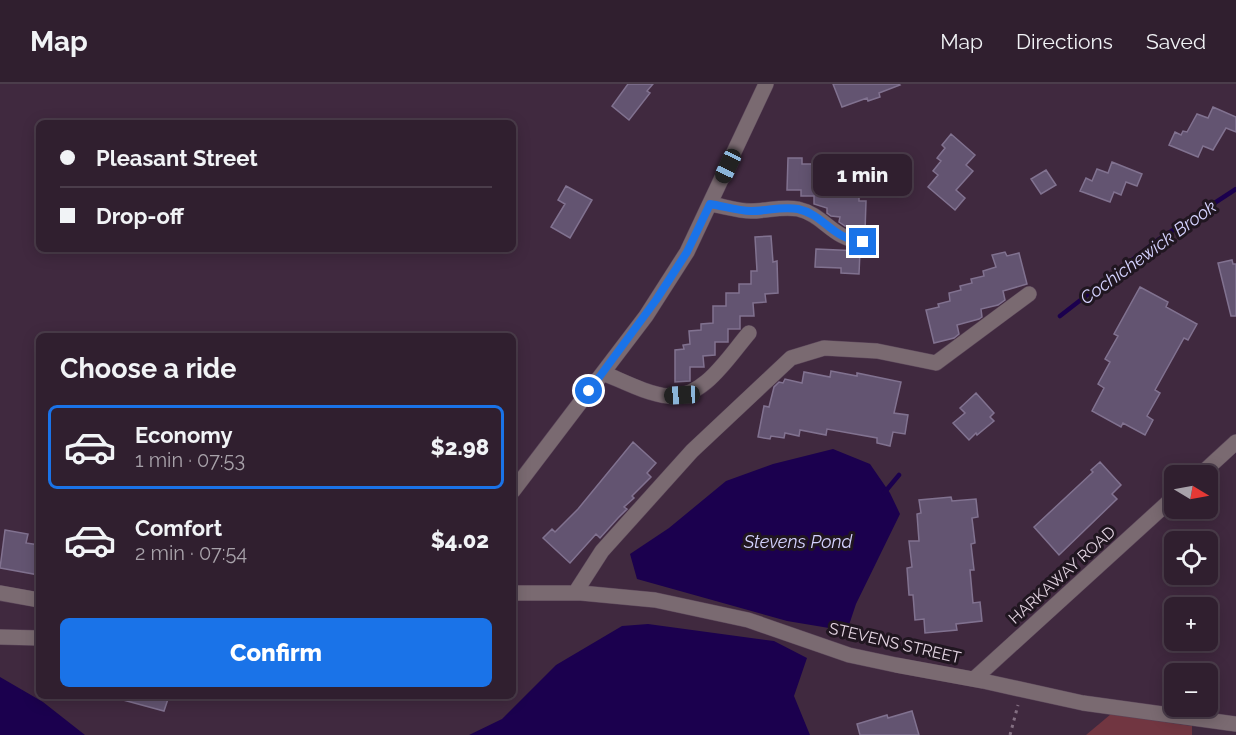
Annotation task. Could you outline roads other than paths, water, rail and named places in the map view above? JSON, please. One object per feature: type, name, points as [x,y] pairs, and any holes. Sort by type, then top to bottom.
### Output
[{"type":"street","points":[[516,487],[646,316],[687,252],[766,84]]},
{"type":"street","points":[[710,204],[750,211],[799,209],[817,217],[833,232],[850,240],[863,242]]},
{"type":"street","points":[[575,593],[602,551],[692,451],[790,358],[824,348],[877,351],[936,363],[1029,294]]},
{"type":"street","points":[[603,373],[668,396],[682,395],[701,387],[749,333]]},
{"type":"street","points":[[1211,465],[1236,442]]},
{"type":"street","name":"HARKAWAY ROAD","points":[[974,679],[1164,506]]},
{"type":"street","points":[[0,593],[36,599]]},
{"type":"street","name":"STEVENS STREET","points":[[516,593],[575,593],[655,600],[719,613],[849,655],[974,679],[1083,704],[1236,724]]},
{"type":"street","points":[[0,637],[36,638]]},
{"type":"water","name":"Stevens Pond","points":[[833,449],[870,464],[890,493],[900,514],[856,604],[847,631],[787,621],[637,579],[630,554],[669,528],[726,481],[773,464]]},
{"type":"water","points":[[648,624],[774,641],[807,658],[794,696],[810,735],[469,735],[502,719],[556,665],[622,626]]},
{"type":"water","points":[[0,677],[43,702],[85,735],[0,735]]},
{"type":"waterway","name":"Cochichewick Brook","points":[[1060,316],[1158,240],[1236,189]]},
{"type":"waterway","points":[[884,493],[899,475]]}]
